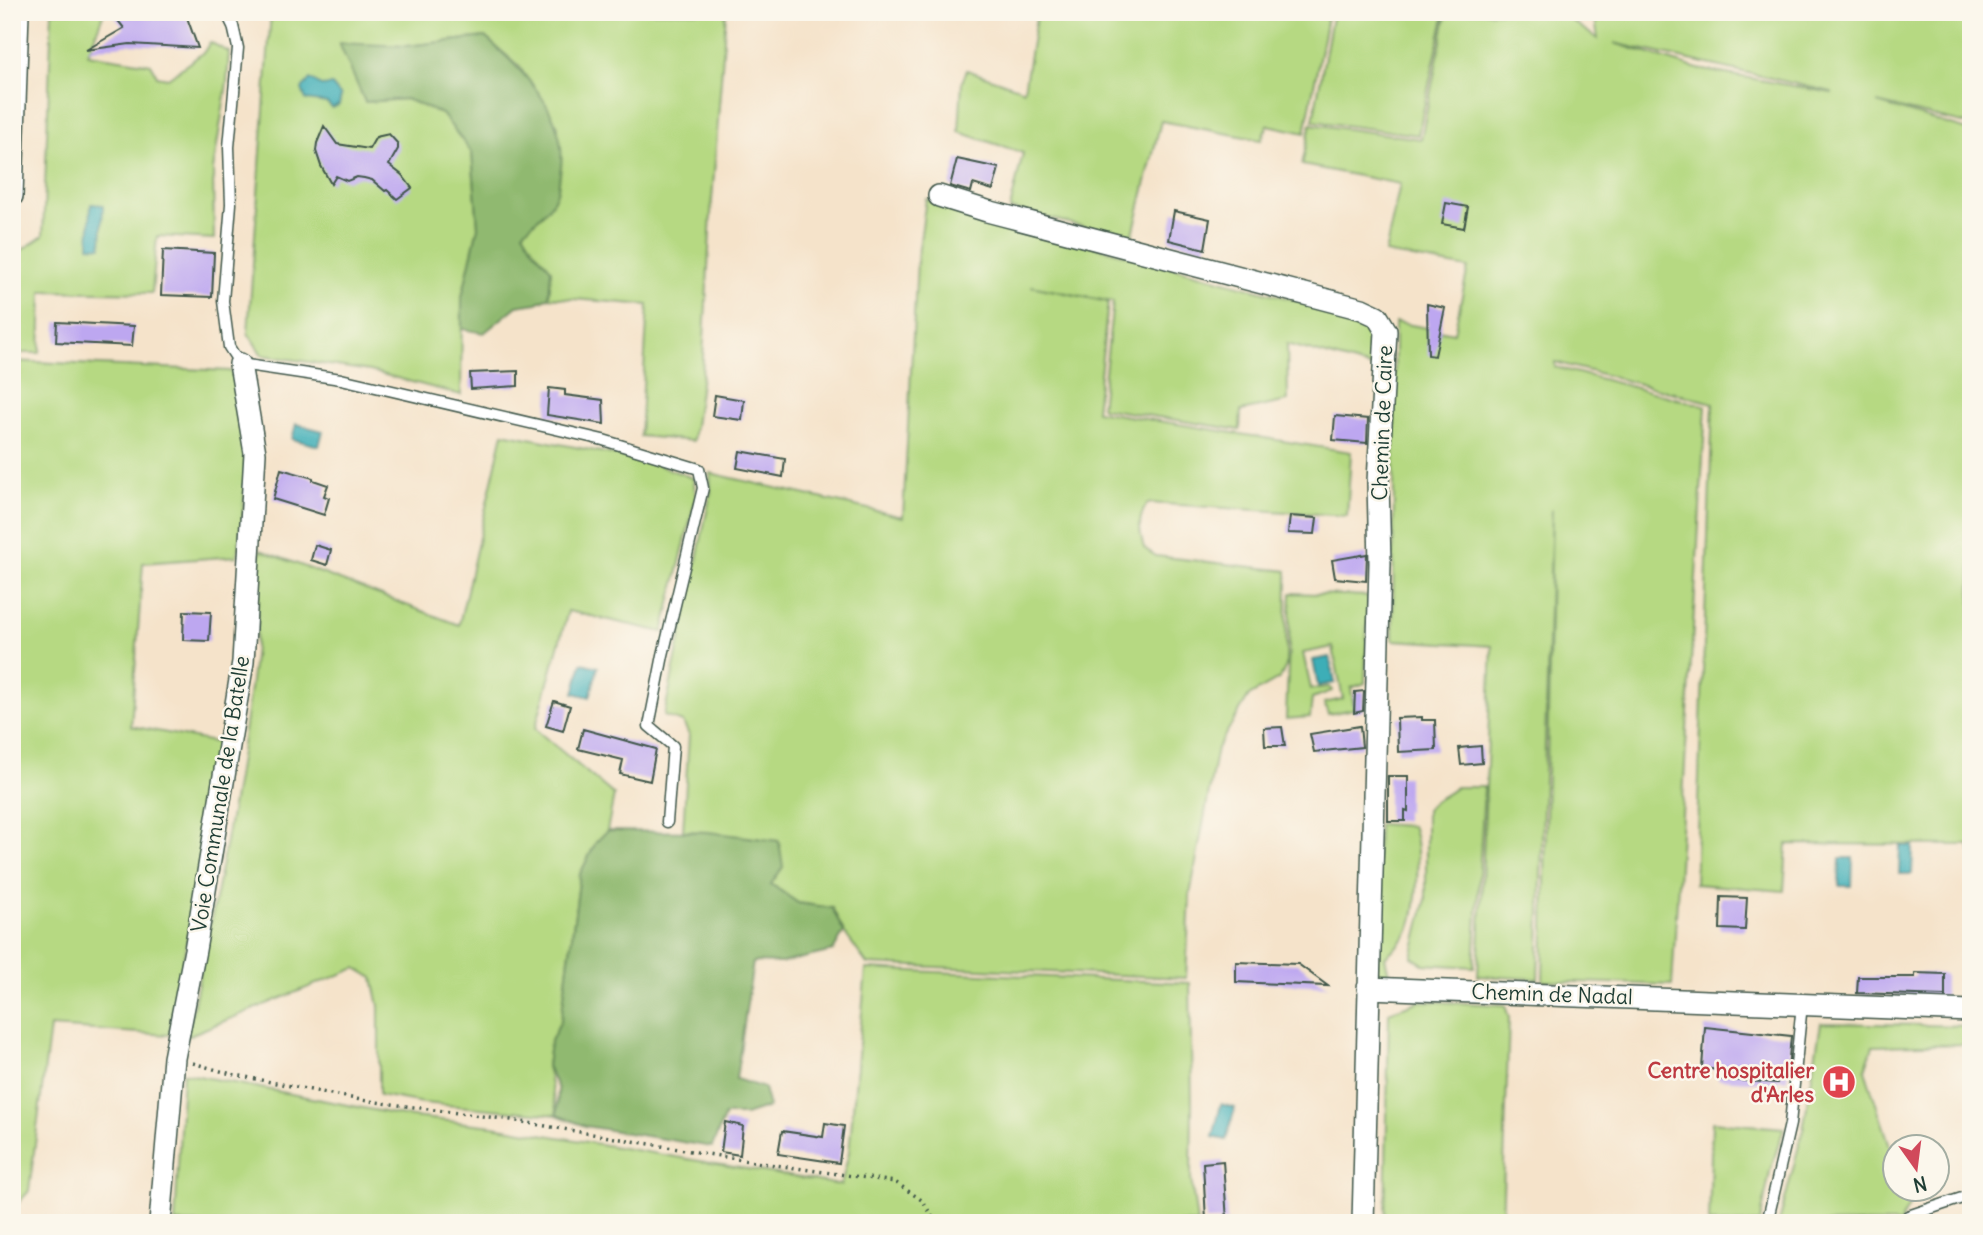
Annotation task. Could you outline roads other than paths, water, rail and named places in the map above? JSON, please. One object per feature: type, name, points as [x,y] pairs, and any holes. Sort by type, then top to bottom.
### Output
[{"type":"street","points":[[12,196],[18,12]]},
{"type":"street","name":"Chemin de Caire","points":[[939,196],[987,211],[1362,309],[1377,316],[1386,331],[1378,482],[1380,563],[1368,988]]},
{"type":"street","name":"Voie Communale de la Batelle","points":[[160,1223],[174,1058],[243,662],[255,453],[240,364]]},
{"type":"street","points":[[1363,1223],[1368,988]]},
{"type":"street","name":"Chemin de Nadal","points":[[1368,988],[1971,1011]]},
{"type":"lane","points":[[226,12],[233,26],[238,48],[229,147],[231,204],[223,301],[229,347],[240,364],[341,379],[409,394],[603,440],[699,469],[703,488],[663,654],[649,726],[673,746],[667,822]]},
{"type":"lane","points":[[1767,1223],[1790,1124],[1802,1004]]},
{"type":"lane","points":[[1905,1223],[1908,1216],[1971,1195]]},
{"type":"water","points":[[310,79],[321,86],[332,85],[341,96],[339,105],[332,108],[327,103],[306,100],[302,89]]},
{"type":"water","points":[[91,204],[103,205],[101,247],[89,246]]},
{"type":"water","points":[[296,424],[323,431],[319,446],[292,439]]},
{"type":"water","points":[[1330,657],[1335,683],[1318,686],[1313,660]]},
{"type":"water","points":[[582,663],[598,667],[590,697],[574,693]]},
{"type":"water","points":[[1900,846],[1913,846],[1912,874],[1899,874]]},
{"type":"water","points":[[1840,858],[1853,858],[1852,886],[1839,886]]},
{"type":"water","points":[[1221,1104],[1235,1108],[1226,1140],[1213,1137]]},
{"type":"place","name":"Centre hospitalier d'Arles","points":[[1839,1082]]}]
